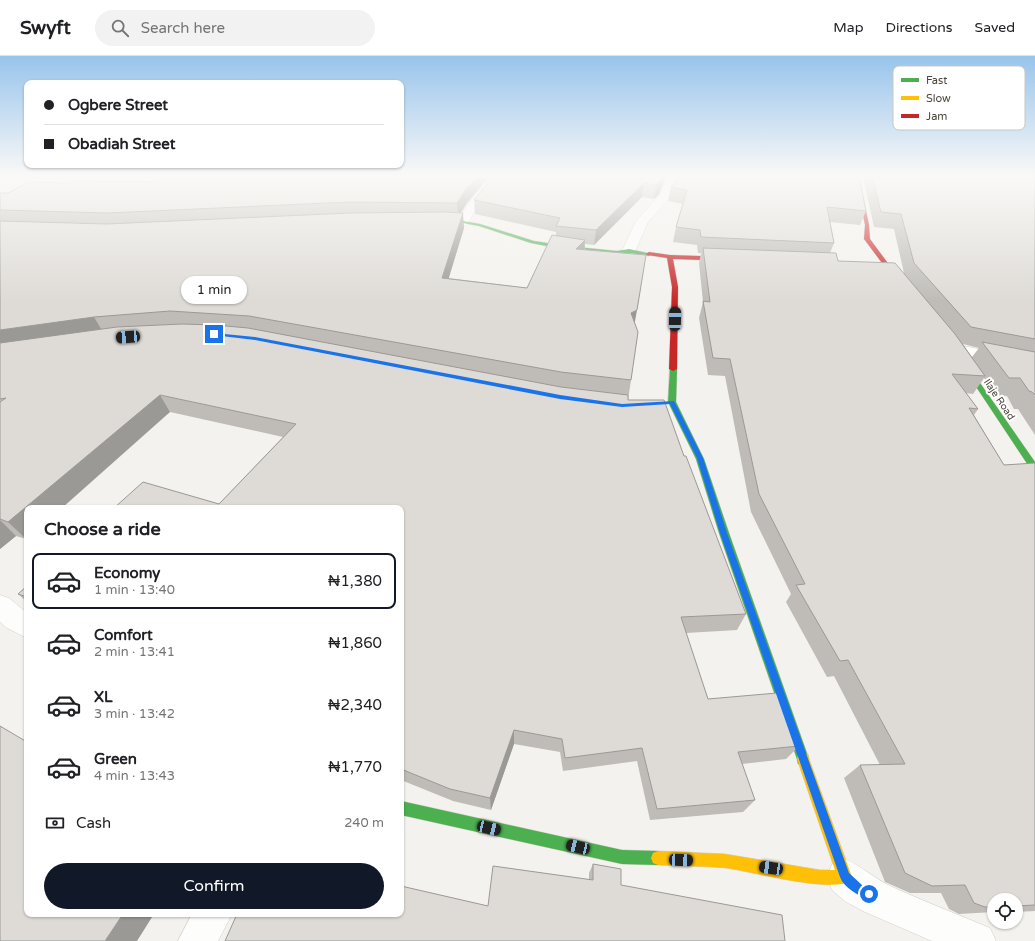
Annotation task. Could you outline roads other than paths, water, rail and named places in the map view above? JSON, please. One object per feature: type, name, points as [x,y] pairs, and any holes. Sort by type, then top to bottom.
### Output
[{"type":"street","points":[[463,222],[465,218]]},
{"type":"street","points":[[629,251],[644,218]]},
{"type":"street","points":[[866,218],[867,239],[906,291]]},
{"type":"street","points":[[424,221],[463,222],[486,227],[533,242],[567,248],[617,253],[629,251],[670,257],[739,260]]},
{"type":"street","points":[[670,257],[675,287],[665,402],[700,458],[724,533],[845,877],[859,889],[878,899],[977,941]]},
{"type":"street","points":[[871,265],[886,266]]},
{"type":"street","points":[[951,346],[1035,365]]},
{"type":"street","name":"Ilaje Road","points":[[951,346],[1035,469]]},
{"type":"street","points":[[0,606],[16,620],[24,624]]},
{"type":"street","points":[[404,809],[622,857],[725,861],[820,877],[845,877]]},
{"type":"street","points":[[196,941],[211,917]]}]
